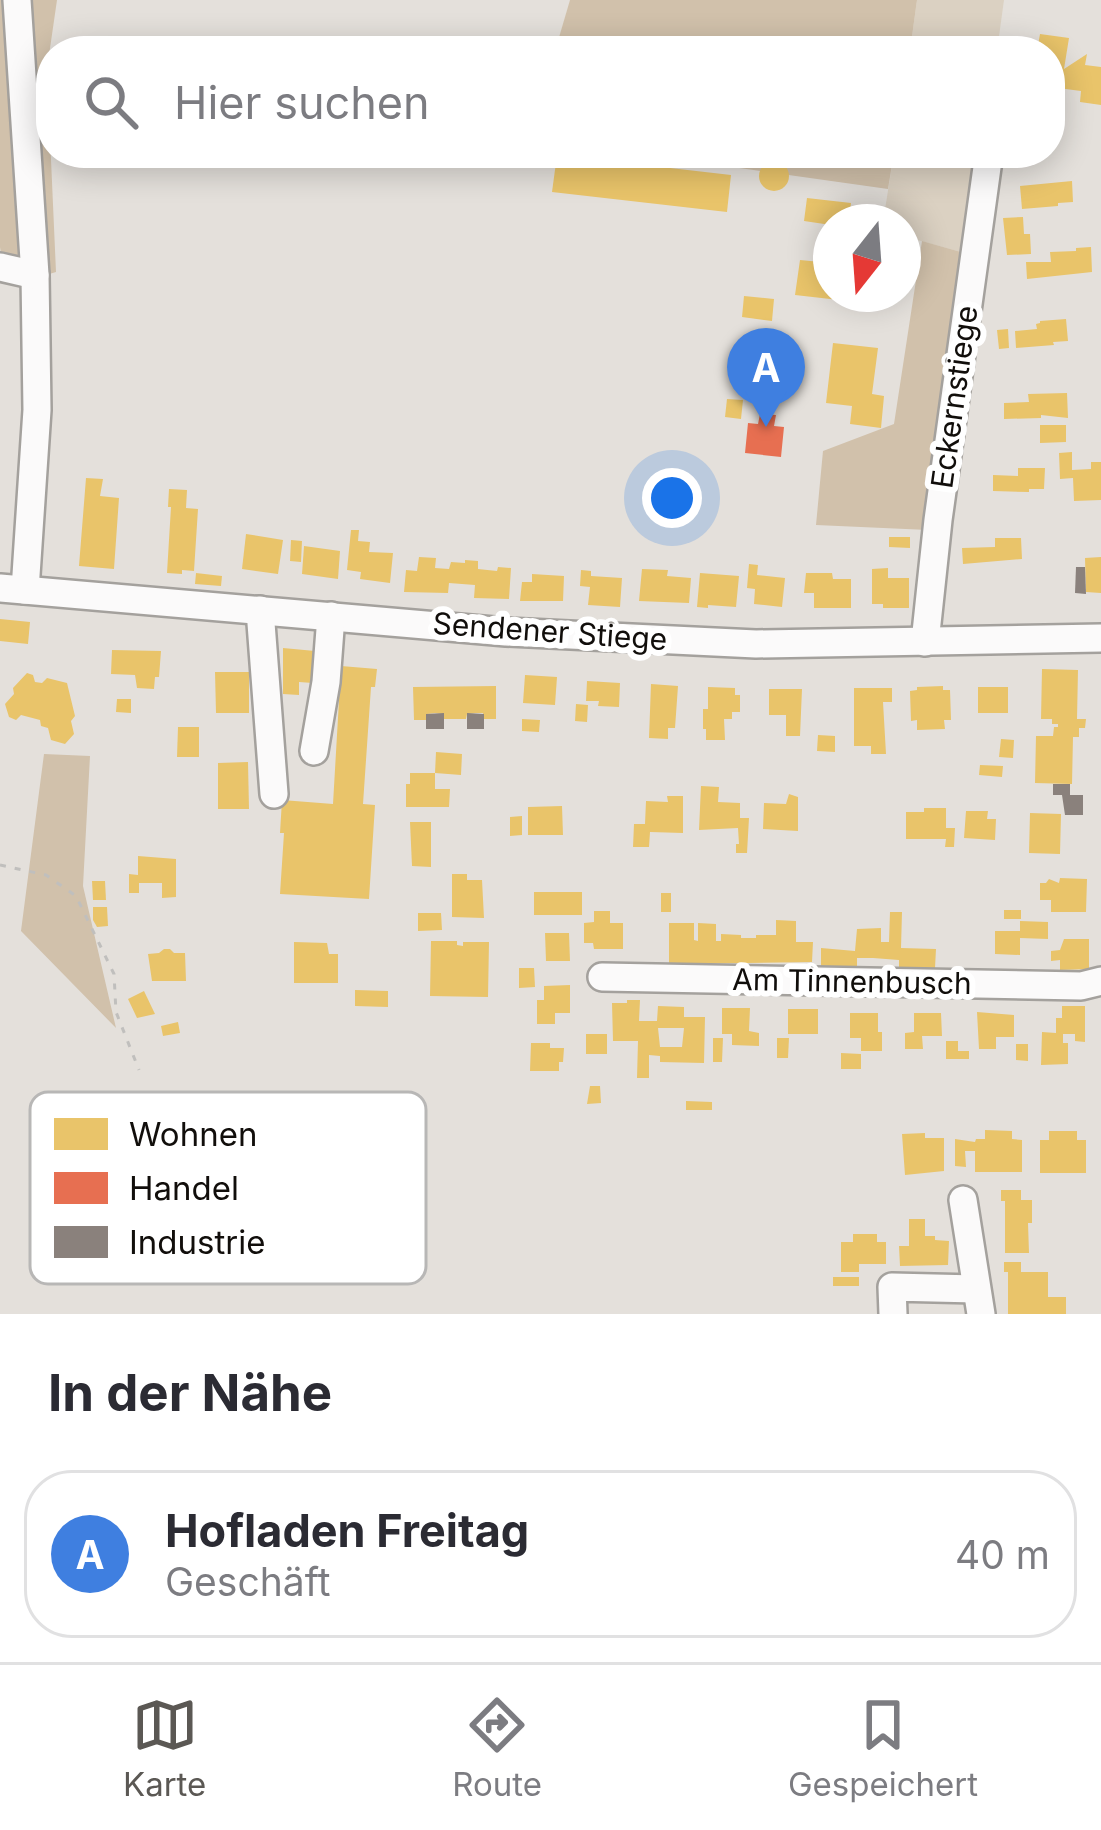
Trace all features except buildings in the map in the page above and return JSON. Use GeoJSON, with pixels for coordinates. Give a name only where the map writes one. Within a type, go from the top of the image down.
{"type":"FeatureCollection","features":[{"type":"Feature","properties":{"kind":"street"},"geometry":{"type":"LineString","coordinates":[[12,589],[38,410],[17,0]]}},
{"type":"Feature","properties":{"kind":"street","name":"Eckernstiege"},"geometry":{"type":"LineString","coordinates":[[925,642],[986,168]]}},
{"type":"Feature","properties":{"kind":"street"},"geometry":{"type":"LineString","coordinates":[[0,267],[34,275]]}},
{"type":"Feature","properties":{"kind":"street","name":"Sendener Stiege"},"geometry":{"type":"LineString","coordinates":[[12,589],[506,632],[756,644],[1101,638]]}},
{"type":"Feature","properties":{"kind":"street"},"geometry":{"type":"LineString","coordinates":[[260,610],[274,794]]}},
{"type":"Feature","properties":{"kind":"street"},"geometry":{"type":"LineString","coordinates":[[314,751],[331,616]]}},
{"type":"Feature","properties":{"kind":"street","name":"Am Tinnenbusch"},"geometry":{"type":"LineString","coordinates":[[602,977],[1081,986],[1101,981]]}},
{"type":"Feature","properties":{"kind":"street"},"geometry":{"type":"LineString","coordinates":[[892,1314],[892,1287],[979,1302],[963,1200]]}},
{"type":"Feature","properties":{"kind":"path"},"geometry":{"type":"LineString","coordinates":[[0,865],[46,874],[76,896],[114,974],[116,1012],[139,1070]]}},
{"type":"Feature","properties":{"kind":"shaded area"},"geometry":{"type":"Polygon","coordinates":[[[0,0],[5,0],[24,259],[1,254],[0,247],[0,0]]]}},
{"type":"Feature","properties":{"kind":"shaded area"},"geometry":{"type":"Polygon","coordinates":[[[30,0],[57,0],[52,36],[36,36],[36,103],[30,0]]]}},
{"type":"Feature","properties":{"kind":"shaded area"},"geometry":{"type":"Polygon","coordinates":[[[570,0],[917,0],[912,36],[559,36],[570,0]]]}},
{"type":"Feature","properties":{"kind":"shaded area"},"geometry":{"type":"Polygon","coordinates":[[[917,0],[1004,0],[999,36],[912,36],[917,0]]]}},
{"type":"Feature","properties":{"kind":"shaded area"},"geometry":{"type":"Polygon","coordinates":[[[40,168],[51,168],[56,272],[46,275],[40,168]]]}},
{"type":"Feature","properties":{"kind":"shaded area"},"geometry":{"type":"Polygon","coordinates":[[[740,168],[892,168],[888,189],[740,168]]]}},
{"type":"Feature","properties":{"kind":"shaded area"},"geometry":{"type":"Polygon","coordinates":[[[892,168],[980,168],[968,254],[921,241],[921,204],[886,204],[892,168]]]}},
{"type":"Feature","properties":{"kind":"shaded area"},"geometry":{"type":"Polygon","coordinates":[[[922,241],[968,254],[928,530],[816,525],[823,451],[894,424],[911,312],[921,312],[922,241]]]}},
{"type":"Feature","properties":{"kind":"shaded area"},"geometry":{"type":"Polygon","coordinates":[[[44,754],[90,756],[83,886],[116,1028],[21,931],[44,754]]]}},
{"type":"Feature","properties":{"kind":"place","name":"Hofladen Freitag"},"geometry":{"type":"Point","coordinates":[766,427]}}]}
